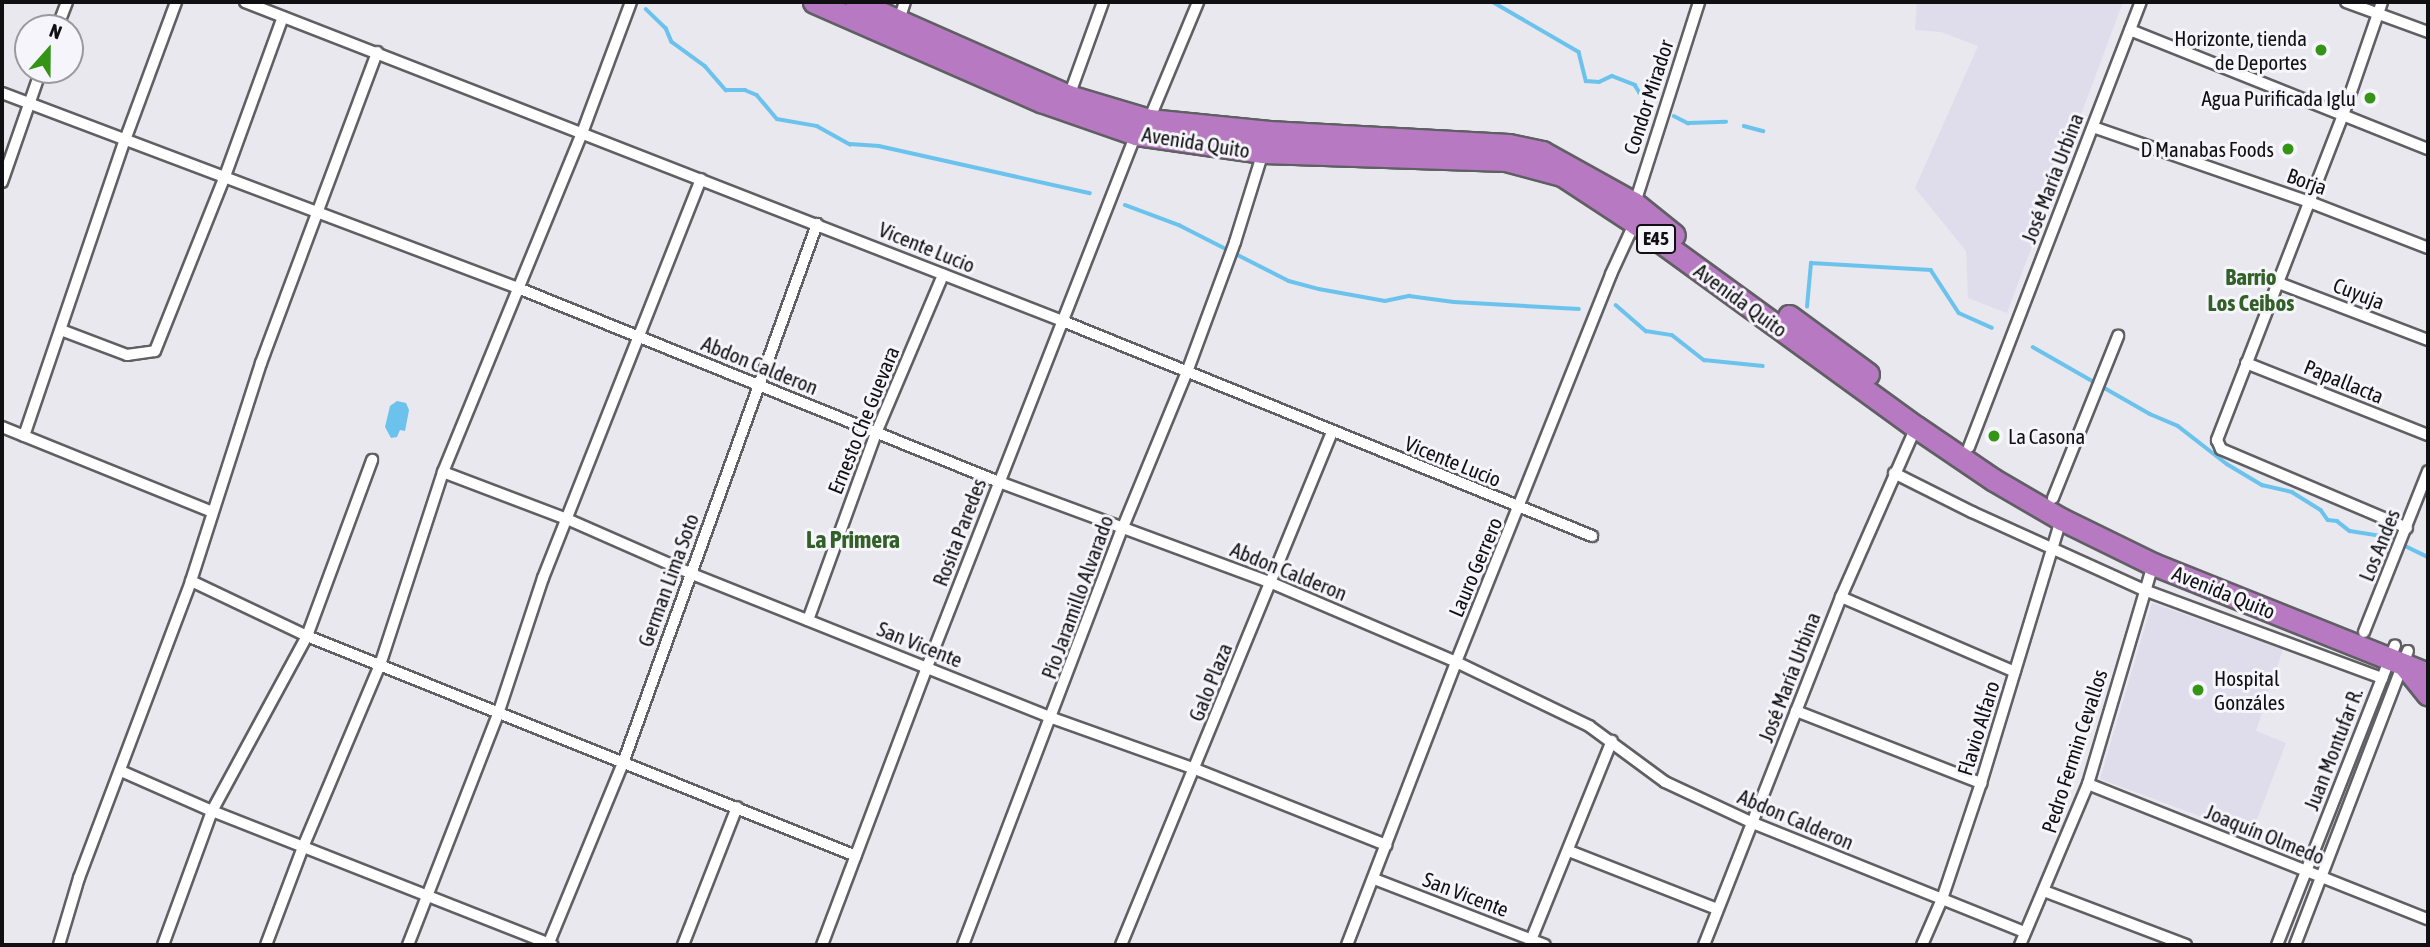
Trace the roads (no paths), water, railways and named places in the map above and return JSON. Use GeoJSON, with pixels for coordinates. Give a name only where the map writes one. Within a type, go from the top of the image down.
{"type":"FeatureCollection","features":[{"type":"Feature","properties":{"kind":"highway","name":"Avenida Quito"},"geometry":{"type":"LineString","coordinates":[[814,2],[1041,101],[1143,127],[1263,152],[1506,160],[1562,175],[1634,213],[1969,447],[2053,498],[2151,548],[2364,632],[2428,674]]}},
{"type":"Feature","properties":{"kind":"highway","name":"Avenida Quito"},"geometry":{"type":"LineString","coordinates":[[856,2],[902,11],[1069,96],[1143,127],[1510,145],[1542,152],[1566,163],[1916,427],[1994,480],[2062,519],[2153,564],[2399,654],[2428,659]]}},
{"type":"Feature","properties":{"kind":"highway"},"geometry":{"type":"LineString","coordinates":[[2399,654],[2428,695]]}},
{"type":"Feature","properties":{"kind":"street"},"geometry":{"type":"LineString","coordinates":[[24,436],[125,140],[176,2]]}},
{"type":"Feature","properties":{"kind":"street","name":"Vicente Lucio"},"geometry":{"type":"LineString","coordinates":[[245,2],[1065,322],[1592,536]]}},
{"type":"Feature","properties":{"kind":"street"},"geometry":{"type":"LineString","coordinates":[[266,945],[303,847],[380,665],[443,472],[582,133],[631,2]]}},
{"type":"Feature","properties":{"kind":"street"},"geometry":{"type":"LineString","coordinates":[[1069,96],[1103,2]]}},
{"type":"Feature","properties":{"kind":"street","name":"Rosita Paredes"},"geometry":{"type":"LineString","coordinates":[[822,945],[999,482],[1143,127],[1198,2]]}},
{"type":"Feature","properties":{"kind":"street","name":"Condor Mirador"},"geometry":{"type":"LineString","coordinates":[[1634,213],[1699,2]]}},
{"type":"Feature","properties":{"kind":"street","name":"José María Urbina"},"geometry":{"type":"LineString","coordinates":[[1969,447],[2141,2]]}},
{"type":"Feature","properties":{"kind":"street"},"geometry":{"type":"LineString","coordinates":[[2346,2],[2428,32]]}},
{"type":"Feature","properties":{"kind":"street"},"geometry":{"type":"LineString","coordinates":[[2382,2],[2343,115],[2307,201],[2217,444],[2221,449],[2406,530]]}},
{"type":"Feature","properties":{"kind":"street"},"geometry":{"type":"LineString","coordinates":[[61,330],[127,355],[155,351],[225,176],[283,17]]}},
{"type":"Feature","properties":{"kind":"street"},"geometry":{"type":"LineString","coordinates":[[2130,30],[2428,149]]}},
{"type":"Feature","properties":{"kind":"street"},"geometry":{"type":"LineString","coordinates":[[59,945],[79,877],[191,581],[261,363],[377,52]]}},
{"type":"Feature","properties":{"kind":"street"},"geometry":{"type":"LineString","coordinates":[[2,181],[36,84]]}},
{"type":"Feature","properties":{"kind":"street","name":"Abdon Calderon"},"geometry":{"type":"LineString","coordinates":[[2,93],[517,288],[999,482],[1272,583],[1456,662],[1589,726],[1665,782],[1753,823],[2024,932]]}},
{"type":"Feature","properties":{"kind":"street","name":"Borja"},"geometry":{"type":"LineString","coordinates":[[2093,127],[2307,201],[2428,248]]}},
{"type":"Feature","properties":{"kind":"street","name":"Pío Jaramillo Alvarado"},"geometry":{"type":"LineString","coordinates":[[963,945],[1123,527],[1186,372],[1235,242],[1263,152]]}},
{"type":"Feature","properties":{"kind":"street"},"geometry":{"type":"LineString","coordinates":[[408,945],[498,714],[528,620],[701,179]]}},
{"type":"Feature","properties":{"kind":"street","name":"Lauro Gerrero"},"geometry":{"type":"LineString","coordinates":[[1347,945],[1634,213]]}},
{"type":"Feature","properties":{"kind":"street","name":"German Lima Soto"},"geometry":{"type":"LineString","coordinates":[[550,945],[623,763],[817,224]]}},
{"type":"Feature","properties":{"kind":"street","name":"Ernesto Che Guevara"},"geometry":{"type":"LineString","coordinates":[[808,620],[876,433],[943,275]]}},
{"type":"Feature","properties":{"kind":"street","name":"Cuyuja"},"geometry":{"type":"LineString","coordinates":[[2276,282],[2428,340]]}},
{"type":"Feature","properties":{"kind":"street"},"geometry":{"type":"LineString","coordinates":[[2053,498],[2118,336]]}},
{"type":"Feature","properties":{"kind":"street","name":"Papallacta"},"geometry":{"type":"LineString","coordinates":[[2246,363],[2428,435]]}},
{"type":"Feature","properties":{"kind":"street"},"geometry":{"type":"LineString","coordinates":[[2,427],[212,512]]}},
{"type":"Feature","properties":{"kind":"street","name":"José María Urbina"},"geometry":{"type":"LineString","coordinates":[[1704,945],[1841,597],[1916,427]]}},
{"type":"Feature","properties":{"kind":"street","name":"Galo Plaza"},"geometry":{"type":"LineString","coordinates":[[1121,945],[1332,432]]}},
{"type":"Feature","properties":{"kind":"street"},"geometry":{"type":"LineString","coordinates":[[163,945],[212,811],[307,636],[372,460]]}},
{"type":"Feature","properties":{"kind":"street","name":"Los Andes"},"geometry":{"type":"LineString","coordinates":[[2364,632],[2428,471]]}},
{"type":"Feature","properties":{"kind":"street","name":"San Vicente"},"geometry":{"type":"LineString","coordinates":[[443,472],[567,519],[692,574],[1052,718],[1195,769],[1386,845]]}},
{"type":"Feature","properties":{"kind":"street"},"geometry":{"type":"LineString","coordinates":[[1894,473],[2052,550],[2144,590],[2382,678]]}},
{"type":"Feature","properties":{"kind":"street","name":"Flavio Alfaro"},"geometry":{"type":"LineString","coordinates":[[1922,945],[1942,899],[1981,783],[2062,519]]}},
{"type":"Feature","properties":{"kind":"street","name":"Pedro Fermin Cevallos"},"geometry":{"type":"LineString","coordinates":[[2020,945],[2088,784],[2153,564]]}},
{"type":"Feature","properties":{"kind":"street"},"geometry":{"type":"LineString","coordinates":[[191,581],[307,636],[856,856]]}},
{"type":"Feature","properties":{"kind":"street"},"geometry":{"type":"LineString","coordinates":[[1841,597],[2015,672]]}},
{"type":"Feature","properties":{"kind":"street","name":"Juan Montufar R."},"geometry":{"type":"LineString","coordinates":[[2277,945],[2382,678],[2399,654]]}},
{"type":"Feature","properties":{"kind":"street","name":"Juan Montufar R."},"geometry":{"type":"LineString","coordinates":[[2295,945],[2399,654]]}},
{"type":"Feature","properties":{"kind":"street"},"geometry":{"type":"LineString","coordinates":[[1796,710],[1981,783]]}},
{"type":"Feature","properties":{"kind":"street"},"geometry":{"type":"LineString","coordinates":[[1531,940],[1612,741]]}},
{"type":"Feature","properties":{"kind":"street"},"geometry":{"type":"LineString","coordinates":[[121,771],[212,811],[429,894],[550,945]]}},
{"type":"Feature","properties":{"kind":"street","name":"Joaquín Olmedo"},"geometry":{"type":"LineString","coordinates":[[2088,784],[2428,919]]}},
{"type":"Feature","properties":{"kind":"street"},"geometry":{"type":"LineString","coordinates":[[682,945],[737,807]]}},
{"type":"Feature","properties":{"kind":"street"},"geometry":{"type":"LineString","coordinates":[[1569,851],[1717,909]]}},
{"type":"Feature","properties":{"kind":"street","name":"San Vicente"},"geometry":{"type":"LineString","coordinates":[[1374,879],[1545,945]]}},
{"type":"Feature","properties":{"kind":"street"},"geometry":{"type":"LineString","coordinates":[[2044,891],[2186,945]]}},
{"type":"Feature","properties":{"kind":"water"},"geometry":{"type":"Polygon","coordinates":[[[397,401],[406,403],[409,410],[405,431],[400,430],[397,437],[391,438],[385,427],[390,406],[397,401]]]}},
{"type":"Feature","properties":{"kind":"waterway"},"geometry":{"type":"LineString","coordinates":[[1493,2],[1579,52],[1586,81],[1599,82],[1612,76],[1635,85],[1640,93],[1651,98]]}},
{"type":"Feature","properties":{"kind":"waterway"},"geometry":{"type":"LineString","coordinates":[[646,9],[666,28],[672,42],[705,66],[726,90],[745,90],[757,95],[777,119],[817,126],[850,144],[879,146],[1090,193]]}},
{"type":"Feature","properties":{"kind":"waterway"},"geometry":{"type":"LineString","coordinates":[[1674,116],[1688,123],[1726,122]]}},
{"type":"Feature","properties":{"kind":"waterway"},"geometry":{"type":"LineString","coordinates":[[1744,126],[1763,131]]}},
{"type":"Feature","properties":{"kind":"waterway"},"geometry":{"type":"LineString","coordinates":[[1125,205],[1179,225],[1289,281],[1319,289],[1385,301],[1409,296],[1454,302],[1579,309]]}},
{"type":"Feature","properties":{"kind":"waterway"},"geometry":{"type":"LineString","coordinates":[[1807,307],[1811,263],[1931,270],[1959,313],[1992,328]]}},
{"type":"Feature","properties":{"kind":"waterway"},"geometry":{"type":"LineString","coordinates":[[1616,305],[1646,331],[1672,335],[1704,360],[1763,366]]}},
{"type":"Feature","properties":{"kind":"waterway"},"geometry":{"type":"LineString","coordinates":[[2033,347],[2150,414],[2178,426],[2227,464],[2262,485],[2292,492],[2321,510],[2328,520],[2337,521],[2350,531],[2387,537],[2428,557]]}},
{"type":"Feature","properties":{"kind":"place","name":"Horizonte, tienda de Deportes"},"geometry":{"type":"Point","coordinates":[2321,50]}},
{"type":"Feature","properties":{"kind":"place","name":"Agua Purificada Iglu"},"geometry":{"type":"Point","coordinates":[2370,98]}},
{"type":"Feature","properties":{"kind":"place","name":"D Manabas Foods"},"geometry":{"type":"Point","coordinates":[2288,149]}},
{"type":"Feature","properties":{"kind":"place","name":"La Casona"},"geometry":{"type":"Point","coordinates":[1994,436]}},
{"type":"Feature","properties":{"kind":"place","name":"Hospital Gonzáles"},"geometry":{"type":"Point","coordinates":[2198,690]}},
{"type":"Feature","properties":{"kind":"district","name":"Barrio Los Ceibos"},"geometry":{"type":"Point","coordinates":[2251,290]}},
{"type":"Feature","properties":{"kind":"district","name":"La Primera"},"geometry":{"type":"Point","coordinates":[853,540]}}]}
